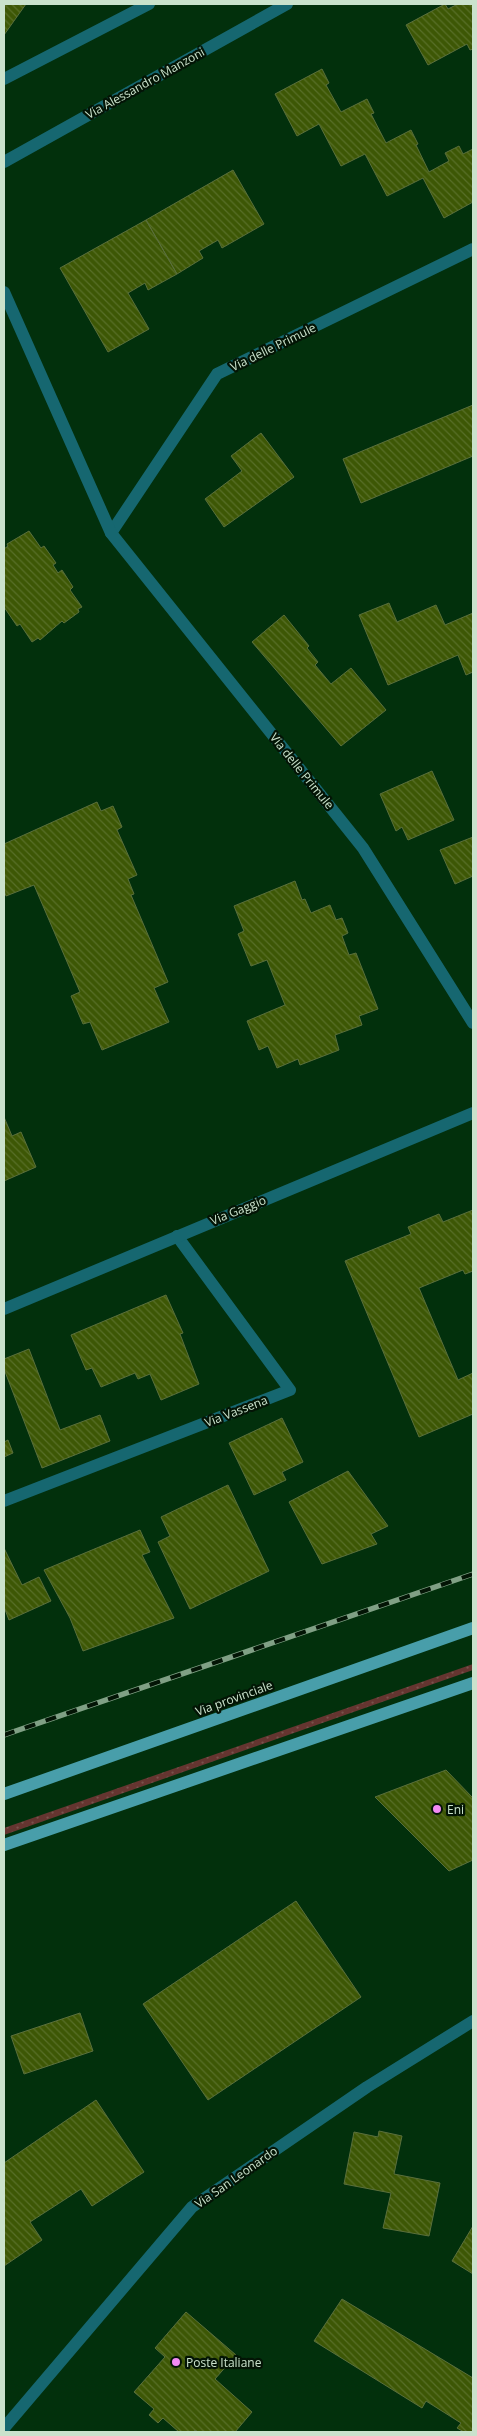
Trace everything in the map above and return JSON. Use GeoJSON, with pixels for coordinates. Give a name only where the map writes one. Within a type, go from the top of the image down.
{"type":"FeatureCollection","features":[{"type":"Feature","properties":{"kind":"main road","name":"Via provinciale"},"geometry":{"type":"LineString","coordinates":[[4,1794],[473,1628]]}},
{"type":"Feature","properties":{"kind":"main road"},"geometry":{"type":"LineString","coordinates":[[4,1845],[473,1683]]}},
{"type":"Feature","properties":{"kind":"street"},"geometry":{"type":"LineString","coordinates":[[4,79],[149,4]]}},
{"type":"Feature","properties":{"kind":"street","name":"Via Alessandro Manzoni"},"geometry":{"type":"LineString","coordinates":[[4,162],[286,4]]}},
{"type":"Feature","properties":{"kind":"street","name":"Via delle Primule"},"geometry":{"type":"LineString","coordinates":[[111,533],[217,374],[473,249]]}},
{"type":"Feature","properties":{"kind":"street","name":"Via delle Primule"},"geometry":{"type":"LineString","coordinates":[[4,292],[111,533],[363,848],[473,1023]]}},
{"type":"Feature","properties":{"kind":"street","name":"Via Gaggio"},"geometry":{"type":"LineString","coordinates":[[4,1309],[473,1113]]}},
{"type":"Feature","properties":{"kind":"street","name":"Via Vassena"},"geometry":{"type":"LineString","coordinates":[[4,1501],[290,1390],[177,1236]]}},
{"type":"Feature","properties":{"kind":"street","name":"Via San Leonardo"},"geometry":{"type":"LineString","coordinates":[[4,2428],[192,2207],[367,2087],[473,2021]]}},
{"type":"Feature","properties":{"kind":"shaded area"},"geometry":{"type":"Polygon","coordinates":[[[473,1664],[473,1670],[4,1835],[4,1828],[473,1664]]]}},
{"type":"Feature","properties":{"kind":"building"},"geometry":{"type":"Polygon","coordinates":[[[4,4],[26,4],[4,35],[4,4]]]}},
{"type":"Feature","properties":{"kind":"building"},"geometry":{"type":"Polygon","coordinates":[[[445,4],[448,9],[458,4],[473,4],[473,49],[470,50],[467,44],[428,65],[406,25],[445,4]]]}},
{"type":"Feature","properties":{"kind":"building"},"geometry":{"type":"Polygon","coordinates":[[[322,69],[329,83],[326,85],[341,112],[367,99],[374,113],[371,114],[386,143],[411,130],[429,172],[449,161],[445,153],[459,146],[463,154],[473,149],[473,202],[444,218],[423,178],[387,196],[365,154],[341,166],[319,124],[297,136],[275,94],[322,69]]]}},
{"type":"Feature","properties":{"kind":"building"},"geometry":{"type":"Polygon","coordinates":[[[233,170],[264,224],[222,248],[218,240],[199,251],[203,258],[177,274],[146,220],[233,170]]]}},
{"type":"Feature","properties":{"kind":"building"},"geometry":{"type":"Polygon","coordinates":[[[146,220],[177,274],[148,290],[145,283],[128,293],[149,329],[108,352],[60,268],[146,220]]]}},
{"type":"Feature","properties":{"kind":"building"},"geometry":{"type":"Polygon","coordinates":[[[473,405],[473,456],[361,503],[343,459],[473,405]]]}},
{"type":"Feature","properties":{"kind":"building"},"geometry":{"type":"Polygon","coordinates":[[[261,433],[294,477],[224,527],[205,499],[242,471],[231,456],[261,433]]]}},
{"type":"Feature","properties":{"kind":"building"},"geometry":{"type":"Polygon","coordinates":[[[29,531],[41,548],[44,546],[56,563],[53,565],[58,573],[62,570],[73,587],[70,590],[82,607],[78,609],[79,612],[64,623],[62,621],[40,640],[38,638],[32,642],[20,624],[17,626],[4,607],[4,549],[8,546],[7,544],[29,531]]]}},
{"type":"Feature","properties":{"kind":"building"},"geometry":{"type":"Polygon","coordinates":[[[389,603],[397,622],[436,605],[445,625],[473,613],[473,672],[466,675],[458,655],[388,685],[359,615],[389,603]]]}},
{"type":"Feature","properties":{"kind":"building"},"geometry":{"type":"Polygon","coordinates":[[[284,615],[309,646],[307,648],[318,662],[315,665],[331,684],[351,668],[386,710],[341,746],[252,642],[284,615]]]}},
{"type":"Feature","properties":{"kind":"building"},"geometry":{"type":"Polygon","coordinates":[[[432,771],[454,820],[408,840],[402,827],[396,831],[380,794],[432,771]]]}},
{"type":"Feature","properties":{"kind":"building"},"geometry":{"type":"Polygon","coordinates":[[[97,802],[101,811],[113,806],[122,827],[117,830],[137,875],[128,879],[134,894],[131,895],[168,982],[154,988],[169,1022],[102,1050],[90,1022],[83,1024],[71,996],[80,992],[34,885],[6,896],[4,890],[4,844],[97,802]]]}},
{"type":"Feature","properties":{"kind":"building"},"geometry":{"type":"Polygon","coordinates":[[[473,837],[473,876],[455,884],[440,850],[473,837]]]}},
{"type":"Feature","properties":{"kind":"building"},"geometry":{"type":"Polygon","coordinates":[[[295,881],[302,900],[305,899],[311,913],[330,905],[336,920],[342,918],[348,933],[342,936],[349,955],[356,953],[378,1009],[359,1016],[362,1025],[335,1035],[339,1050],[300,1065],[298,1059],[277,1068],[268,1046],[259,1050],[247,1021],[285,1005],[267,960],[251,966],[238,934],[244,931],[234,906],[295,881]]]}},
{"type":"Feature","properties":{"kind":"building"},"geometry":{"type":"Polygon","coordinates":[[[4,1117],[12,1136],[21,1132],[36,1167],[4,1181],[4,1117]]]}},
{"type":"Feature","properties":{"kind":"building"},"geometry":{"type":"Polygon","coordinates":[[[473,1210],[473,1271],[465,1274],[463,1270],[419,1288],[458,1380],[473,1373],[473,1414],[419,1437],[345,1261],[411,1234],[408,1227],[439,1214],[443,1222],[473,1210]]]}},
{"type":"Feature","properties":{"kind":"building"},"geometry":{"type":"Polygon","coordinates":[[[166,1295],[183,1333],[180,1334],[199,1384],[161,1400],[150,1374],[138,1379],[135,1373],[101,1387],[92,1368],[86,1370],[71,1335],[166,1295]]]}},
{"type":"Feature","properties":{"kind":"building"},"geometry":{"type":"Polygon","coordinates":[[[29,1349],[60,1430],[100,1415],[110,1441],[42,1468],[4,1369],[4,1359],[29,1349]]]}},
{"type":"Feature","properties":{"kind":"building"},"geometry":{"type":"Polygon","coordinates":[[[282,1418],[303,1462],[282,1472],[286,1480],[254,1495],[229,1443],[282,1418]]]}},
{"type":"Feature","properties":{"kind":"building"},"geometry":{"type":"Polygon","coordinates":[[[8,1440],[13,1453],[4,1457],[4,1442],[8,1440]]]}},
{"type":"Feature","properties":{"kind":"building"},"geometry":{"type":"Polygon","coordinates":[[[348,1471],[388,1526],[371,1534],[377,1544],[322,1564],[289,1502],[348,1471]]]}},
{"type":"Feature","properties":{"kind":"building"},"geometry":{"type":"Polygon","coordinates":[[[228,1485],[269,1571],[190,1609],[158,1542],[170,1536],[161,1517],[228,1485]]]}},
{"type":"Feature","properties":{"kind":"building"},"geometry":{"type":"Polygon","coordinates":[[[140,1530],[150,1552],[142,1555],[174,1618],[83,1651],[70,1618],[44,1570],[140,1530]]]}},
{"type":"Feature","properties":{"kind":"building"},"geometry":{"type":"Polygon","coordinates":[[[4,1548],[22,1585],[39,1577],[51,1601],[9,1620],[4,1607],[4,1548]]]}},
{"type":"Feature","properties":{"kind":"building"},"geometry":{"type":"Polygon","coordinates":[[[446,1770],[473,1798],[473,1860],[449,1871],[375,1797],[446,1770]]]}},
{"type":"Feature","properties":{"kind":"building"},"geometry":{"type":"Polygon","coordinates":[[[296,1901],[361,1997],[208,2100],[143,2004],[296,1901]]]}},
{"type":"Feature","properties":{"kind":"building"},"geometry":{"type":"Polygon","coordinates":[[[80,2013],[93,2051],[24,2074],[11,2036],[80,2013]]]}},
{"type":"Feature","properties":{"kind":"building"},"geometry":{"type":"Polygon","coordinates":[[[96,2100],[144,2172],[92,2206],[81,2189],[30,2222],[42,2240],[4,2266],[4,2163],[96,2100]]]}},
{"type":"Feature","properties":{"kind":"building"},"geometry":{"type":"Polygon","coordinates":[[[379,2131],[402,2136],[394,2174],[440,2183],[429,2236],[383,2228],[391,2193],[344,2184],[354,2132],[378,2137],[379,2131]]]}},
{"type":"Feature","properties":{"kind":"building"},"geometry":{"type":"Polygon","coordinates":[[[473,2226],[473,2274],[452,2261],[473,2226]]]}},
{"type":"Feature","properties":{"kind":"building"},"geometry":{"type":"Polygon","coordinates":[[[342,2299],[473,2378],[473,2432],[464,2432],[457,2428],[461,2423],[426,2401],[422,2408],[314,2341],[342,2299]]]}},
{"type":"Feature","properties":{"kind":"building"},"geometry":{"type":"Polygon","coordinates":[[[186,2312],[236,2355],[215,2379],[252,2412],[235,2432],[198,2432],[195,2430],[194,2432],[179,2432],[163,2418],[158,2423],[149,2415],[154,2409],[134,2392],[165,2357],[155,2348],[186,2312]]]}},
{"type":"Feature","properties":{"kind":"railway"},"geometry":{"type":"LineString","coordinates":[[4,1735],[473,1574]]}},
{"type":"Feature","properties":{"kind":"place","name":"Eni"},"geometry":{"type":"Point","coordinates":[437,1809]}},
{"type":"Feature","properties":{"kind":"place","name":"Poste Italiane"},"geometry":{"type":"Point","coordinates":[176,2362]}}]}
